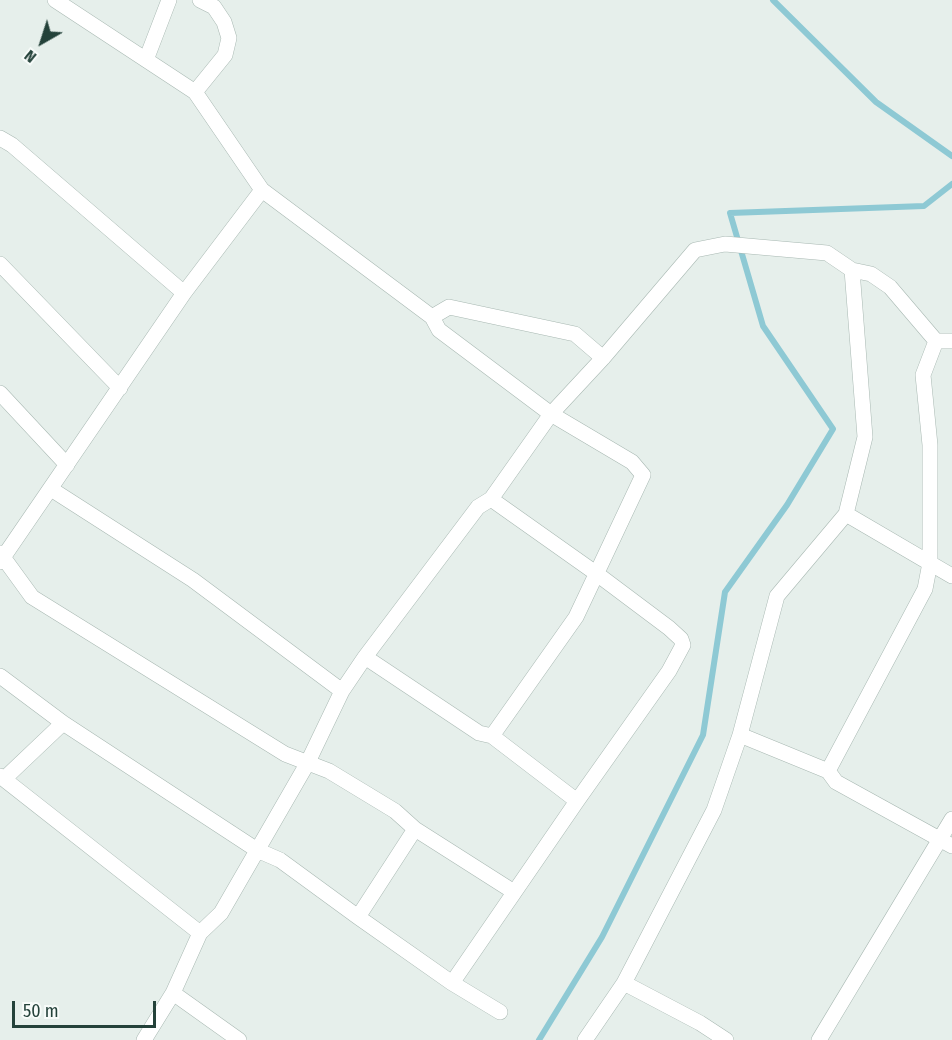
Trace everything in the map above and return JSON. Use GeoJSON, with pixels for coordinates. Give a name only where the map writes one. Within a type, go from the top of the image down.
{"type":"FeatureCollection","features":[{"type":"Feature","properties":{"kind":"street"},"geometry":{"type":"LineString","coordinates":[[55,0],[195,92],[262,190],[432,317],[440,330],[551,414],[632,462],[643,475],[576,617],[492,736]]}},
{"type":"Feature","properties":{"kind":"street"},"geometry":{"type":"LineString","coordinates":[[146,60],[169,0]]}},
{"type":"Feature","properties":{"kind":"street"},"geometry":{"type":"LineString","coordinates":[[195,92],[225,55],[229,38],[224,22],[214,7],[200,0]]}},
{"type":"Feature","properties":{"kind":"street"},"geometry":{"type":"LineString","coordinates":[[0,138],[12,145],[184,293]]}},
{"type":"Feature","properties":{"kind":"street"},"geometry":{"type":"LineString","coordinates":[[262,190],[184,293],[51,489],[1,558],[32,597],[285,754],[339,776],[395,811],[415,829],[514,892]]}},
{"type":"Feature","properties":{"kind":"street"},"geometry":{"type":"LineString","coordinates":[[144,1040],[173,993],[200,933],[221,913],[307,764],[342,691],[365,657],[478,507],[491,499],[551,414],[603,358],[695,250],[725,244],[827,253],[852,270],[871,274],[890,287],[936,341],[952,341]]}},
{"type":"Feature","properties":{"kind":"street"},"geometry":{"type":"LineString","coordinates":[[0,264],[120,388]]}},
{"type":"Feature","properties":{"kind":"street"},"geometry":{"type":"LineString","coordinates":[[585,1040],[624,983],[714,810],[740,735],[777,596],[846,514],[865,437],[852,270]]}},
{"type":"Feature","properties":{"kind":"street"},"geometry":{"type":"LineString","coordinates":[[432,317],[449,307],[575,334],[603,358]]}},
{"type":"Feature","properties":{"kind":"street"},"geometry":{"type":"LineString","coordinates":[[828,771],[925,590],[930,563],[930,445],[924,375],[936,341]]}},
{"type":"Feature","properties":{"kind":"street"},"geometry":{"type":"LineString","coordinates":[[0,393],[67,465]]}},
{"type":"Feature","properties":{"kind":"street"},"geometry":{"type":"LineString","coordinates":[[51,489],[193,580],[342,691]]}},
{"type":"Feature","properties":{"kind":"street"},"geometry":{"type":"LineString","coordinates":[[452,983],[669,670],[683,645],[681,639],[669,628],[491,499]]}},
{"type":"Feature","properties":{"kind":"street"},"geometry":{"type":"LineString","coordinates":[[846,514],[952,576]]}},
{"type":"Feature","properties":{"kind":"street"},"geometry":{"type":"LineString","coordinates":[[365,657],[480,733],[492,736],[577,801]]}},
{"type":"Feature","properties":{"kind":"street"},"geometry":{"type":"LineString","coordinates":[[0,676],[63,723],[257,850],[280,860],[452,983],[500,1012]]}},
{"type":"Feature","properties":{"kind":"street"},"geometry":{"type":"LineString","coordinates":[[63,723],[2,778],[200,933]]}},
{"type":"Feature","properties":{"kind":"street"},"geometry":{"type":"LineString","coordinates":[[740,735],[828,771],[836,782],[946,843]]}},
{"type":"Feature","properties":{"kind":"street"},"geometry":{"type":"LineString","coordinates":[[819,1040],[946,843],[952,819]]}},
{"type":"Feature","properties":{"kind":"street"},"geometry":{"type":"LineString","coordinates":[[358,917],[415,829]]}},
{"type":"Feature","properties":{"kind":"street"},"geometry":{"type":"LineString","coordinates":[[624,983],[700,1023],[726,1040]]}},
{"type":"Feature","properties":{"kind":"street"},"geometry":{"type":"LineString","coordinates":[[173,993],[239,1040]]}},
{"type":"Feature","properties":{"kind":"waterway"},"geometry":{"type":"LineString","coordinates":[[773,0],[876,102],[952,156]]}},
{"type":"Feature","properties":{"kind":"waterway"},"geometry":{"type":"LineString","coordinates":[[539,1040],[602,937],[703,735],[725,592],[787,505],[833,429],[763,326],[730,213],[924,206],[952,184]]}}]}
